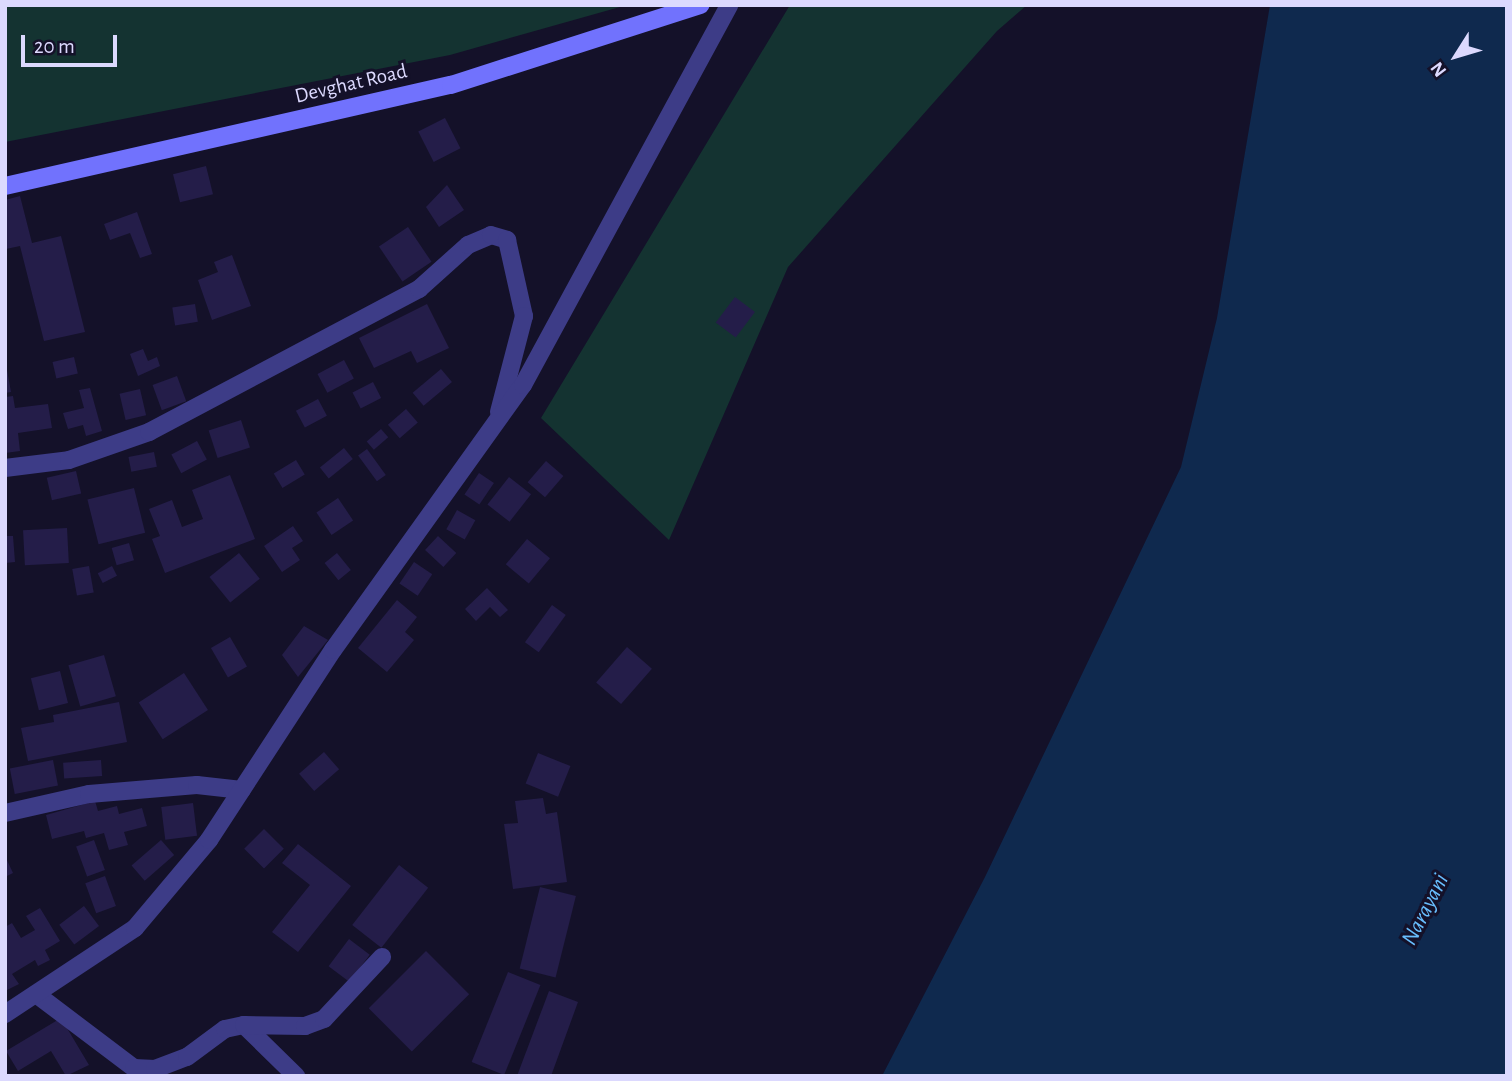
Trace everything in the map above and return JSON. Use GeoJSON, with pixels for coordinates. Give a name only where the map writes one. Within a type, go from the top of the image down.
{"type":"FeatureCollection","features":[{"type":"Feature","properties":{"kind":"street","name":"Devghat Road"},"geometry":{"type":"LineString","coordinates":[[5,186],[451,85],[700,5]]}},
{"type":"Feature","properties":{"kind":"street"},"geometry":{"type":"LineString","coordinates":[[5,1014],[135,928],[209,840],[332,650],[523,385],[729,5]]}},
{"type":"Feature","properties":{"kind":"street"},"geometry":{"type":"LineString","coordinates":[[5,468],[69,460],[149,432],[419,289],[468,246],[491,235],[507,240],[524,316],[496,423]]}},
{"type":"Feature","properties":{"kind":"street"},"geometry":{"type":"LineString","coordinates":[[5,813],[89,794],[197,785],[242,789]]}},
{"type":"Feature","properties":{"kind":"street"},"geometry":{"type":"LineString","coordinates":[[36,994],[134,1068],[155,1069],[187,1057],[225,1029],[244,1025],[305,1026],[324,1019],[382,957]]}},
{"type":"Feature","properties":{"kind":"street"},"geometry":{"type":"LineString","coordinates":[[244,1025],[296,1076]]}},
{"type":"Feature","properties":{"kind":"green space"},"geometry":{"type":"Polygon","coordinates":[[[5,5],[627,5],[450,55],[5,142],[5,5]]]}},
{"type":"Feature","properties":{"kind":"green space"},"geometry":{"type":"Polygon","coordinates":[[[790,5],[1027,5],[997,31],[788,267],[669,540],[541,418],[790,5]]]}},
{"type":"Feature","properties":{"kind":"water","name":"Narayani"},"geometry":{"type":"Polygon","coordinates":[[[1270,5],[1507,5],[1507,1076],[882,1076],[985,877],[1181,467],[1217,318],[1270,5]]]}},
{"type":"Feature","properties":{"kind":"building"},"geometry":{"type":"Polygon","coordinates":[[[445,118],[460,148],[434,162],[418,132],[445,118]]]}},
{"type":"Feature","properties":{"kind":"building"},"geometry":{"type":"Polygon","coordinates":[[[206,166],[213,194],[180,202],[173,174],[206,166]]]}},
{"type":"Feature","properties":{"kind":"building"},"geometry":{"type":"Polygon","coordinates":[[[447,185],[464,210],[439,227],[426,207],[447,185]]]}},
{"type":"Feature","properties":{"kind":"building"},"geometry":{"type":"Polygon","coordinates":[[[20,196],[32,243],[61,236],[85,332],[44,341],[20,246],[6,249],[5,245],[5,200],[20,196]]]}},
{"type":"Feature","properties":{"kind":"building"},"geometry":{"type":"Polygon","coordinates":[[[137,212],[152,254],[140,258],[130,233],[110,240],[104,224],[137,212]]]}},
{"type":"Feature","properties":{"kind":"building"},"geometry":{"type":"Polygon","coordinates":[[[408,227],[431,262],[402,281],[379,247],[408,227]]]}},
{"type":"Feature","properties":{"kind":"building"},"geometry":{"type":"Polygon","coordinates":[[[232,255],[251,306],[212,320],[198,280],[218,272],[214,262],[232,255]]]}},
{"type":"Feature","properties":{"kind":"building"},"geometry":{"type":"Polygon","coordinates":[[[735,297],[755,312],[736,338],[716,323],[735,297]]]}},
{"type":"Feature","properties":{"kind":"building"},"geometry":{"type":"Polygon","coordinates":[[[195,304],[198,322],[175,325],[172,308],[195,304]]]}},
{"type":"Feature","properties":{"kind":"building"},"geometry":{"type":"Polygon","coordinates":[[[427,304],[449,348],[417,363],[411,351],[374,368],[359,338],[427,304]]]}},
{"type":"Feature","properties":{"kind":"building"},"geometry":{"type":"Polygon","coordinates":[[[143,349],[148,361],[157,357],[160,366],[138,376],[130,354],[143,349]]]}},
{"type":"Feature","properties":{"kind":"building"},"geometry":{"type":"Polygon","coordinates":[[[74,357],[78,374],[56,379],[53,362],[74,357]]]}},
{"type":"Feature","properties":{"kind":"building"},"geometry":{"type":"Polygon","coordinates":[[[5,359],[11,392],[5,393],[5,359]]]}},
{"type":"Feature","properties":{"kind":"building"},"geometry":{"type":"Polygon","coordinates":[[[344,360],[354,379],[327,393],[318,374],[344,360]]]}},
{"type":"Feature","properties":{"kind":"building"},"geometry":{"type":"Polygon","coordinates":[[[441,369],[452,382],[424,406],[413,393],[441,369]]]}},
{"type":"Feature","properties":{"kind":"building"},"geometry":{"type":"Polygon","coordinates":[[[177,376],[186,401],[162,410],[153,385],[177,376]]]}},
{"type":"Feature","properties":{"kind":"building"},"geometry":{"type":"Polygon","coordinates":[[[373,382],[381,398],[361,408],[353,392],[373,382]]]}},
{"type":"Feature","properties":{"kind":"building"},"geometry":{"type":"Polygon","coordinates":[[[90,388],[102,431],[86,436],[83,425],[68,429],[63,413],[84,408],[79,390],[90,388]]]}},
{"type":"Feature","properties":{"kind":"building"},"geometry":{"type":"Polygon","coordinates":[[[140,389],[146,415],[126,420],[120,394],[140,389]]]}},
{"type":"Feature","properties":{"kind":"building"},"geometry":{"type":"Polygon","coordinates":[[[13,396],[15,408],[48,404],[52,428],[18,433],[20,451],[5,453],[5,397],[13,396]]]}},
{"type":"Feature","properties":{"kind":"building"},"geometry":{"type":"Polygon","coordinates":[[[318,399],[327,416],[305,428],[296,411],[318,399]]]}},
{"type":"Feature","properties":{"kind":"building"},"geometry":{"type":"Polygon","coordinates":[[[406,409],[418,423],[400,438],[388,425],[406,409]]]}},
{"type":"Feature","properties":{"kind":"building"},"geometry":{"type":"Polygon","coordinates":[[[241,420],[250,448],[218,458],[209,431],[241,420]]]}},
{"type":"Feature","properties":{"kind":"building"},"geometry":{"type":"Polygon","coordinates":[[[381,429],[388,437],[374,450],[367,441],[381,429]]]}},
{"type":"Feature","properties":{"kind":"building"},"geometry":{"type":"Polygon","coordinates":[[[197,441],[207,460],[181,473],[171,455],[197,441]]]}},
{"type":"Feature","properties":{"kind":"building"},"geometry":{"type":"Polygon","coordinates":[[[344,448],[353,459],[329,478],[320,468],[344,448]]]}},
{"type":"Feature","properties":{"kind":"building"},"geometry":{"type":"Polygon","coordinates":[[[367,449],[386,475],[377,481],[358,455],[367,449]]]}},
{"type":"Feature","properties":{"kind":"building"},"geometry":{"type":"Polygon","coordinates":[[[154,452],[157,467],[131,472],[128,457],[154,452]]]}},
{"type":"Feature","properties":{"kind":"building"},"geometry":{"type":"Polygon","coordinates":[[[296,460],[305,475],[282,488],[274,473],[296,460]]]}},
{"type":"Feature","properties":{"kind":"building"},"geometry":{"type":"Polygon","coordinates":[[[546,461],[563,476],[545,497],[528,482],[546,461]]]}},
{"type":"Feature","properties":{"kind":"building"},"geometry":{"type":"Polygon","coordinates":[[[76,471],[81,493],[52,500],[47,478],[76,471]]]}},
{"type":"Feature","properties":{"kind":"building"},"geometry":{"type":"Polygon","coordinates":[[[479,473],[494,483],[479,505],[464,495],[479,473]]]}},
{"type":"Feature","properties":{"kind":"building"},"geometry":{"type":"Polygon","coordinates":[[[230,475],[255,539],[165,573],[152,539],[160,536],[149,509],[172,500],[182,527],[203,519],[192,490],[230,475]]]}},
{"type":"Feature","properties":{"kind":"building"},"geometry":{"type":"Polygon","coordinates":[[[509,477],[531,494],[510,522],[487,505],[509,477]]]}},
{"type":"Feature","properties":{"kind":"building"},"geometry":{"type":"Polygon","coordinates":[[[134,488],[145,533],[99,544],[87,500],[134,488]]]}},
{"type":"Feature","properties":{"kind":"building"},"geometry":{"type":"Polygon","coordinates":[[[338,498],[353,520],[332,535],[316,513],[338,498]]]}},
{"type":"Feature","properties":{"kind":"building"},"geometry":{"type":"Polygon","coordinates":[[[457,510],[475,520],[465,539],[446,529],[457,510]]]}},
{"type":"Feature","properties":{"kind":"building"},"geometry":{"type":"Polygon","coordinates":[[[293,526],[303,541],[292,548],[300,560],[282,572],[264,546],[293,526]]]}},
{"type":"Feature","properties":{"kind":"building"},"geometry":{"type":"Polygon","coordinates":[[[67,528],[69,563],[25,565],[23,530],[67,528]]]}},
{"type":"Feature","properties":{"kind":"building"},"geometry":{"type":"Polygon","coordinates":[[[5,536],[13,536],[15,562],[5,563],[5,536]]]}},
{"type":"Feature","properties":{"kind":"building"},"geometry":{"type":"Polygon","coordinates":[[[438,536],[456,553],[443,567],[425,550],[438,536]]]}},
{"type":"Feature","properties":{"kind":"building"},"geometry":{"type":"Polygon","coordinates":[[[527,539],[550,558],[529,584],[506,564],[527,539]]]}},
{"type":"Feature","properties":{"kind":"building"},"geometry":{"type":"Polygon","coordinates":[[[129,543],[134,560],[117,565],[112,548],[129,543]]]}},
{"type":"Feature","properties":{"kind":"building"},"geometry":{"type":"Polygon","coordinates":[[[239,553],[260,579],[230,603],[209,577],[239,553]]]}},
{"type":"Feature","properties":{"kind":"building"},"geometry":{"type":"Polygon","coordinates":[[[337,553],[351,570],[338,580],[325,563],[337,553]]]}},
{"type":"Feature","properties":{"kind":"building"},"geometry":{"type":"Polygon","coordinates":[[[414,562],[432,574],[418,596],[399,584],[414,562]]]}},
{"type":"Feature","properties":{"kind":"building"},"geometry":{"type":"Polygon","coordinates":[[[89,566],[94,593],[77,596],[72,569],[89,566]]]}},
{"type":"Feature","properties":{"kind":"building"},"geometry":{"type":"Polygon","coordinates":[[[112,566],[117,576],[103,583],[98,573],[112,566]]]}},
{"type":"Feature","properties":{"kind":"building"},"geometry":{"type":"Polygon","coordinates":[[[487,588],[508,610],[500,617],[490,607],[476,621],[465,609],[487,588]]]}},
{"type":"Feature","properties":{"kind":"building"},"geometry":{"type":"Polygon","coordinates":[[[397,600],[417,617],[405,632],[414,640],[387,672],[358,648],[397,600]]]}},
{"type":"Feature","properties":{"kind":"building"},"geometry":{"type":"Polygon","coordinates":[[[552,605],[566,615],[539,652],[525,642],[552,605]]]}},
{"type":"Feature","properties":{"kind":"building"},"geometry":{"type":"Polygon","coordinates":[[[304,626],[328,640],[298,677],[282,655],[304,626]]]}},
{"type":"Feature","properties":{"kind":"building"},"geometry":{"type":"Polygon","coordinates":[[[230,637],[247,666],[228,677],[211,648],[230,637]]]}},
{"type":"Feature","properties":{"kind":"building"},"geometry":{"type":"Polygon","coordinates":[[[627,647],[652,669],[621,704],[596,682],[627,647]]]}},
{"type":"Feature","properties":{"kind":"building"},"geometry":{"type":"Polygon","coordinates":[[[104,655],[116,696],[80,707],[68,665],[104,655]]]}},
{"type":"Feature","properties":{"kind":"building"},"geometry":{"type":"Polygon","coordinates":[[[60,671],[68,703],[39,710],[31,678],[60,671]]]}},
{"type":"Feature","properties":{"kind":"building"},"geometry":{"type":"Polygon","coordinates":[[[184,673],[208,710],[163,739],[139,702],[184,673]]]}},
{"type":"Feature","properties":{"kind":"building"},"geometry":{"type":"Polygon","coordinates":[[[119,702],[127,742],[28,761],[21,728],[54,722],[53,715],[119,702]]]}},
{"type":"Feature","properties":{"kind":"building"},"geometry":{"type":"Polygon","coordinates":[[[324,752],[339,769],[314,791],[299,774],[324,752]]]}},
{"type":"Feature","properties":{"kind":"building"},"geometry":{"type":"Polygon","coordinates":[[[538,753],[570,766],[558,797],[526,784],[538,753]]]}},
{"type":"Feature","properties":{"kind":"building"},"geometry":{"type":"Polygon","coordinates":[[[53,760],[58,786],[15,794],[10,768],[53,760]]]}},
{"type":"Feature","properties":{"kind":"building"},"geometry":{"type":"Polygon","coordinates":[[[101,760],[102,776],[64,779],[63,763],[101,760]]]}},
{"type":"Feature","properties":{"kind":"building"},"geometry":{"type":"Polygon","coordinates":[[[543,798],[546,814],[557,812],[567,882],[513,889],[504,824],[518,823],[515,801],[543,798]]]}},
{"type":"Feature","properties":{"kind":"building"},"geometry":{"type":"Polygon","coordinates":[[[95,801],[98,811],[117,806],[119,814],[142,808],[147,826],[124,832],[128,845],[109,850],[104,833],[86,838],[84,831],[52,839],[46,815],[95,801]]]}},
{"type":"Feature","properties":{"kind":"building"},"geometry":{"type":"Polygon","coordinates":[[[193,803],[197,836],[165,840],[161,807],[193,803]]]}},
{"type":"Feature","properties":{"kind":"building"},"geometry":{"type":"Polygon","coordinates":[[[264,829],[284,849],[264,869],[244,849],[264,829]]]}},
{"type":"Feature","properties":{"kind":"building"},"geometry":{"type":"Polygon","coordinates":[[[94,840],[105,870],[87,877],[76,846],[94,840]]]}},
{"type":"Feature","properties":{"kind":"building"},"geometry":{"type":"Polygon","coordinates":[[[161,840],[174,855],[145,881],[132,866],[161,840]]]}},
{"type":"Feature","properties":{"kind":"building"},"geometry":{"type":"Polygon","coordinates":[[[298,844],[351,886],[298,952],[272,932],[310,885],[282,863],[298,844]]]}},
{"type":"Feature","properties":{"kind":"building"},"geometry":{"type":"Polygon","coordinates":[[[5,856],[13,873],[5,877],[5,856]]]}},
{"type":"Feature","properties":{"kind":"building"},"geometry":{"type":"Polygon","coordinates":[[[399,865],[428,888],[381,948],[352,925],[399,865]]]}},
{"type":"Feature","properties":{"kind":"building"},"geometry":{"type":"Polygon","coordinates":[[[105,876],[116,906],[96,913],[85,883],[105,876]]]}},
{"type":"Feature","properties":{"kind":"building"},"geometry":{"type":"Polygon","coordinates":[[[540,887],[576,896],[556,977],[520,969],[540,887]]]}},
{"type":"Feature","properties":{"kind":"building"},"geometry":{"type":"Polygon","coordinates":[[[84,906],[99,926],[74,945],[59,925],[84,906]]]}},
{"type":"Feature","properties":{"kind":"building"},"geometry":{"type":"Polygon","coordinates":[[[40,908],[60,941],[45,950],[50,960],[38,966],[35,960],[12,974],[19,984],[5,991],[5,927],[12,923],[21,938],[35,930],[26,916],[40,908]]]}},
{"type":"Feature","properties":{"kind":"building"},"geometry":{"type":"Polygon","coordinates":[[[349,939],[370,955],[349,982],[329,966],[349,939]]]}},
{"type":"Feature","properties":{"kind":"building"},"geometry":{"type":"Polygon","coordinates":[[[426,951],[469,994],[412,1051],[369,1008],[426,951]]]}},
{"type":"Feature","properties":{"kind":"building"},"geometry":{"type":"Polygon","coordinates":[[[508,972],[540,985],[504,1075],[472,1062],[508,972]]]}},
{"type":"Feature","properties":{"kind":"building"},"geometry":{"type":"Polygon","coordinates":[[[549,991],[578,1002],[551,1076],[517,1076],[549,991]]]}},
{"type":"Feature","properties":{"kind":"building"},"geometry":{"type":"Polygon","coordinates":[[[61,1018],[89,1065],[66,1076],[51,1051],[18,1071],[6,1051],[61,1018]]]}}]}
